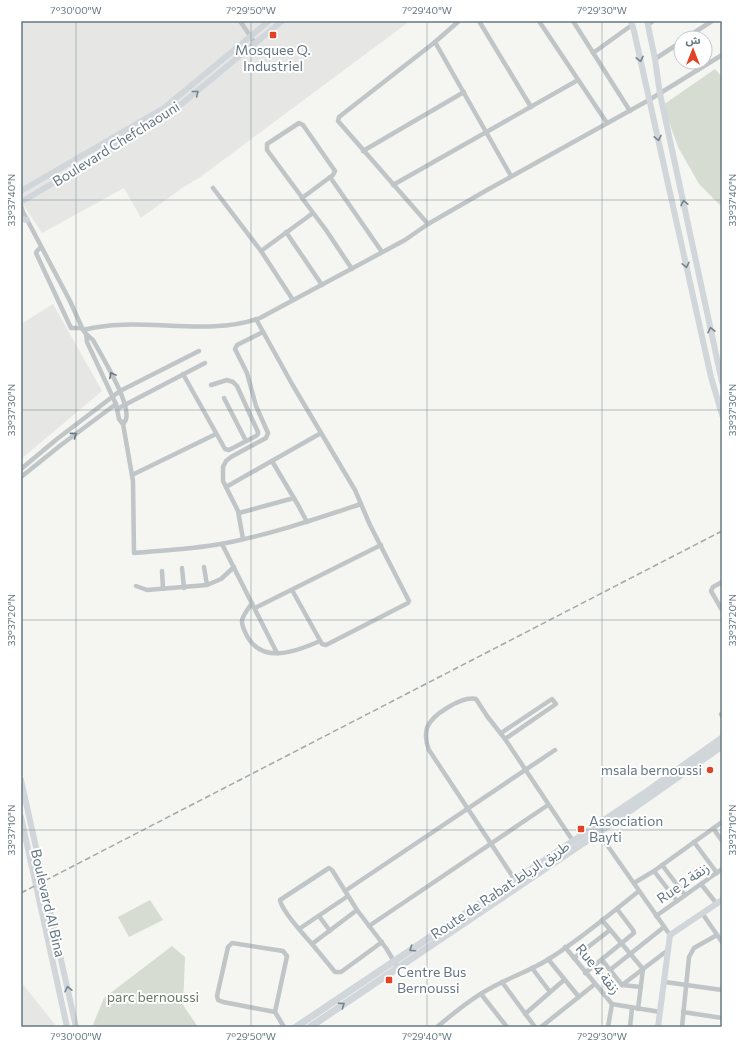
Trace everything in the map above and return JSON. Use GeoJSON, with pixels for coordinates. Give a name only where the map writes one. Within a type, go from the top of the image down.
{"type":"FeatureCollection","features":[{"type":"Feature","properties":{"kind":"main road","name":"Route de Rabat طريق الرباط"},"geometry":{"type":"LineString","coordinates":[[296,1027],[573,841],[597,830],[722,738]]}},
{"type":"Feature","properties":{"kind":"main road","name":"Route de Rabat طريق الرباط"},"geometry":{"type":"LineString","coordinates":[[310,1027],[722,746]]}},
{"type":"Feature","properties":{"kind":"street"},"geometry":{"type":"LineString","coordinates":[[240,21],[255,43]]}},
{"type":"Feature","properties":{"kind":"street","name":"Boulevard Chefchaouni"},"geometry":{"type":"LineString","coordinates":[[21,191],[164,108],[269,21]]}},
{"type":"Feature","properties":{"kind":"street","name":"Boulevard Chefchaouni"},"geometry":{"type":"LineString","coordinates":[[21,202],[168,115],[282,21]]}},
{"type":"Feature","properties":{"kind":"street"},"geometry":{"type":"LineString","coordinates":[[428,224],[338,121],[339,117],[435,42],[458,21]]}},
{"type":"Feature","properties":{"kind":"street"},"geometry":{"type":"LineString","coordinates":[[479,21],[531,107]]}},
{"type":"Feature","properties":{"kind":"street"},"geometry":{"type":"LineString","coordinates":[[539,21],[607,123]]}},
{"type":"Feature","properties":{"kind":"street"},"geometry":{"type":"LineString","coordinates":[[573,21],[630,111]]}},
{"type":"Feature","properties":{"kind":"street"},"geometry":{"type":"LineString","coordinates":[[698,30],[712,21]]}},
{"type":"Feature","properties":{"kind":"street"},"geometry":{"type":"LineString","coordinates":[[649,22],[660,94],[722,382]]}},
{"type":"Feature","properties":{"kind":"street"},"geometry":{"type":"LineString","coordinates":[[593,53],[632,23],[711,377],[722,415]]}},
{"type":"Feature","properties":{"kind":"street"},"geometry":{"type":"LineString","coordinates":[[435,42],[511,176]]}},
{"type":"Feature","properties":{"kind":"street"},"geometry":{"type":"LineString","coordinates":[[655,59],[673,47]]}},
{"type":"Feature","properties":{"kind":"street"},"geometry":{"type":"LineString","coordinates":[[84,331],[99,326],[113,325],[231,325],[256,319],[405,240],[428,224],[511,176],[660,94],[722,55]]}},
{"type":"Feature","properties":{"kind":"street"},"geometry":{"type":"LineString","coordinates":[[393,185],[578,80]]}},
{"type":"Feature","properties":{"kind":"street"},"geometry":{"type":"LineString","coordinates":[[363,151],[464,92]]}},
{"type":"Feature","properties":{"kind":"street"},"geometry":{"type":"LineString","coordinates":[[302,198],[334,174],[335,169],[302,124],[297,123],[267,144],[267,150],[352,269]]}},
{"type":"Feature","properties":{"kind":"street"},"geometry":{"type":"LineString","coordinates":[[330,177],[382,252]]}},
{"type":"Feature","properties":{"kind":"street"},"geometry":{"type":"LineString","coordinates":[[213,188],[261,251],[293,300]]}},
{"type":"Feature","properties":{"kind":"street"},"geometry":{"type":"LineString","coordinates":[[21,206],[24,219],[70,300],[84,331],[86,342],[116,404],[119,419],[123,424],[132,475],[134,553],[222,544],[243,540],[307,522],[361,504]]}},
{"type":"Feature","properties":{"kind":"street"},"geometry":{"type":"LineString","coordinates":[[261,251],[313,213]]}},
{"type":"Feature","properties":{"kind":"street"},"geometry":{"type":"LineString","coordinates":[[286,232],[322,284]]}},
{"type":"Feature","properties":{"kind":"street"},"geometry":{"type":"LineString","coordinates":[[41,247],[36,253],[71,328],[84,331],[94,340],[120,391],[125,404],[127,418],[123,424]]}},
{"type":"Feature","properties":{"kind":"street"},"geometry":{"type":"LineString","coordinates":[[256,319],[320,433],[355,490],[409,599],[409,602],[326,645],[323,645],[292,590]]}},
{"type":"Feature","properties":{"kind":"street"},"geometry":{"type":"LineString","coordinates":[[243,540],[239,513],[226,487],[222,474],[223,467],[231,456],[266,438],[268,435],[256,406],[248,373],[234,349],[237,345],[263,332]]}},
{"type":"Feature","properties":{"kind":"street"},"geometry":{"type":"LineString","coordinates":[[26,473],[22,468],[120,391],[200,351]]}},
{"type":"Feature","properties":{"kind":"street"},"geometry":{"type":"LineString","coordinates":[[117,409],[205,363]]}},
{"type":"Feature","properties":{"kind":"street"},"geometry":{"type":"LineString","coordinates":[[183,374],[226,450],[229,450],[256,436],[258,432],[237,386],[227,380],[211,385]]}},
{"type":"Feature","properties":{"kind":"street"},"geometry":{"type":"LineString","coordinates":[[224,398],[246,441]]}},
{"type":"Feature","properties":{"kind":"street"},"geometry":{"type":"LineString","coordinates":[[21,477],[116,404]]}},
{"type":"Feature","properties":{"kind":"street"},"geometry":{"type":"LineString","coordinates":[[226,487],[320,433]]}},
{"type":"Feature","properties":{"kind":"street"},"geometry":{"type":"LineString","coordinates":[[132,475],[216,434]]}},
{"type":"Feature","properties":{"kind":"street"},"geometry":{"type":"LineString","coordinates":[[57,439],[61,445]]}},
{"type":"Feature","properties":{"kind":"street"},"geometry":{"type":"LineString","coordinates":[[272,461],[307,522]]}},
{"type":"Feature","properties":{"kind":"street"},"geometry":{"type":"LineString","coordinates":[[239,513],[294,498]]}},
{"type":"Feature","properties":{"kind":"street"},"geometry":{"type":"LineString","coordinates":[[222,544],[277,653]]}},
{"type":"Feature","properties":{"kind":"street"},"geometry":{"type":"LineString","coordinates":[[255,608],[381,545]]}},
{"type":"Feature","properties":{"kind":"street"},"geometry":{"type":"LineString","coordinates":[[204,567],[207,585]]}},
{"type":"Feature","properties":{"kind":"street"},"geometry":{"type":"LineString","coordinates":[[136,586],[147,590],[207,585],[221,579],[234,567]]}},
{"type":"Feature","properties":{"kind":"street"},"geometry":{"type":"LineString","coordinates":[[182,568],[184,588]]}},
{"type":"Feature","properties":{"kind":"street"},"geometry":{"type":"LineString","coordinates":[[162,571],[163,589]]}},
{"type":"Feature","properties":{"kind":"street"},"geometry":{"type":"LineString","coordinates":[[722,582],[713,587],[711,591],[722,610]]}},
{"type":"Feature","properties":{"kind":"street"},"geometry":{"type":"LineString","coordinates":[[252,602],[242,619],[242,626],[251,643],[255,647],[277,653],[293,652],[320,641]]}},
{"type":"Feature","properties":{"kind":"street"},"geometry":{"type":"LineString","coordinates":[[515,880],[429,750],[426,735],[427,728],[430,721],[435,717],[459,701],[471,698],[476,699],[487,716],[501,733],[548,806],[573,841]]}},
{"type":"Feature","properties":{"kind":"street"},"geometry":{"type":"LineString","coordinates":[[501,733],[552,699],[556,704],[505,739]]}},
{"type":"Feature","properties":{"kind":"street"},"geometry":{"type":"LineString","coordinates":[[530,714],[534,719]]}},
{"type":"Feature","properties":{"kind":"street"},"geometry":{"type":"LineString","coordinates":[[345,891],[526,771],[555,750]]}},
{"type":"Feature","properties":{"kind":"street","name":"Boulevard Al Bina"},"geometry":{"type":"LineString","coordinates":[[21,780],[76,1027]]}},
{"type":"Feature","properties":{"kind":"street"},"geometry":{"type":"LineString","coordinates":[[369,926],[548,806]]}},
{"type":"Feature","properties":{"kind":"street","name":"Boulevard Al Bina"},"geometry":{"type":"LineString","coordinates":[[21,817],[67,1027]]}},
{"type":"Feature","properties":{"kind":"street"},"geometry":{"type":"LineString","coordinates":[[634,883],[654,872],[722,822]]}},
{"type":"Feature","properties":{"kind":"street"},"geometry":{"type":"LineString","coordinates":[[713,828],[722,841]]}},
{"type":"Feature","properties":{"kind":"street"},"geometry":{"type":"LineString","coordinates":[[597,830],[670,936],[658,1027]]}},
{"type":"Feature","properties":{"kind":"street"},"geometry":{"type":"LineString","coordinates":[[694,842],[717,873]]}},
{"type":"Feature","properties":{"kind":"street"},"geometry":{"type":"LineString","coordinates":[[662,865],[685,895]]}},
{"type":"Feature","properties":{"kind":"street"},"geometry":{"type":"LineString","coordinates":[[382,942],[341,972],[335,972],[299,929],[281,904],[281,898],[329,868],[332,870],[357,910],[382,942],[398,968]]}},
{"type":"Feature","properties":{"kind":"street","name":"Rue 2 زنقة"},"geometry":{"type":"LineString","coordinates":[[656,916],[722,869]]}},
{"type":"Feature","properties":{"kind":"street"},"geometry":{"type":"LineString","coordinates":[[654,872],[677,901]]}},
{"type":"Feature","properties":{"kind":"street"},"geometry":{"type":"LineString","coordinates":[[670,936],[719,902],[701,884]]}},
{"type":"Feature","properties":{"kind":"street"},"geometry":{"type":"LineString","coordinates":[[440,1026],[467,1003],[481,994],[548,959],[617,909],[639,891]]}},
{"type":"Feature","properties":{"kind":"street"},"geometry":{"type":"LineString","coordinates":[[299,929],[348,896]]}},
{"type":"Feature","properties":{"kind":"street"},"geometry":{"type":"LineString","coordinates":[[585,973],[634,932],[617,909]]}},
{"type":"Feature","properties":{"kind":"street"},"geometry":{"type":"LineString","coordinates":[[312,944],[357,910]]}},
{"type":"Feature","properties":{"kind":"street"},"geometry":{"type":"LineString","coordinates":[[702,914],[722,942]]}},
{"type":"Feature","properties":{"kind":"street"},"geometry":{"type":"LineString","coordinates":[[319,916],[330,931]]}},
{"type":"Feature","properties":{"kind":"street"},"geometry":{"type":"LineString","coordinates":[[602,920],[643,969],[641,987],[630,1027]]}},
{"type":"Feature","properties":{"kind":"street"},"geometry":{"type":"LineString","coordinates":[[610,970],[664,927]]}},
{"type":"Feature","properties":{"kind":"street"},"geometry":{"type":"LineString","coordinates":[[574,958],[610,930]]}},
{"type":"Feature","properties":{"kind":"street"},"geometry":{"type":"LineString","coordinates":[[682,1027],[689,957],[694,948],[717,935]]}},
{"type":"Feature","properties":{"kind":"street"},"geometry":{"type":"LineString","coordinates":[[275,1012],[218,1000],[217,996],[230,944],[232,943],[283,951],[285,953],[286,956],[275,1012],[284,1027]]}},
{"type":"Feature","properties":{"kind":"street","name":"Rue 4 زنقة"},"geometry":{"type":"LineString","coordinates":[[565,947],[612,1004],[660,1012]]}},
{"type":"Feature","properties":{"kind":"street"},"geometry":{"type":"LineString","coordinates":[[622,985],[668,950]]}},
{"type":"Feature","properties":{"kind":"street"},"geometry":{"type":"LineString","coordinates":[[548,959],[564,980],[579,996]]}},
{"type":"Feature","properties":{"kind":"street"},"geometry":{"type":"LineString","coordinates":[[602,960],[622,985],[641,987]]}},
{"type":"Feature","properties":{"kind":"street"},"geometry":{"type":"LineString","coordinates":[[532,968],[550,992]]}},
{"type":"Feature","properties":{"kind":"street"},"geometry":{"type":"LineString","coordinates":[[525,1014],[564,980]]}},
{"type":"Feature","properties":{"kind":"street"},"geometry":{"type":"LineString","coordinates":[[502,982],[535,1027]]}},
{"type":"Feature","properties":{"kind":"street"},"geometry":{"type":"LineString","coordinates":[[665,982],[722,990]]}},
{"type":"Feature","properties":{"kind":"street"},"geometry":{"type":"LineString","coordinates":[[542,1027],[595,984]]}},
{"type":"Feature","properties":{"kind":"street"},"geometry":{"type":"LineString","coordinates":[[481,994],[507,1027]]}},
{"type":"Feature","properties":{"kind":"street"},"geometry":{"type":"LineString","coordinates":[[608,1027],[612,1004]]}},
{"type":"Feature","properties":{"kind":"street"},"geometry":{"type":"LineString","coordinates":[[683,1012],[722,1018]]}},
{"type":"Feature","properties":{"kind":"shaded area"},"geometry":{"type":"Polygon","coordinates":[[[21,21],[410,21],[199,178],[182,188],[141,218],[124,188],[42,233],[24,206],[21,209],[21,21]]]}},
{"type":"Feature","properties":{"kind":"shaded area"},"geometry":{"type":"Polygon","coordinates":[[[53,304],[102,391],[21,459],[21,324],[53,304]]]}},
{"type":"Feature","properties":{"kind":"shaded area"},"geometry":{"type":"Polygon","coordinates":[[[21,982],[57,1027],[21,1027],[21,982]]]}},
{"type":"Feature","properties":{"kind":"green space"},"geometry":{"type":"Polygon","coordinates":[[[715,69],[722,77],[722,207],[699,184],[678,147],[663,105],[715,69]]]}},
{"type":"Feature","properties":{"kind":"green space"},"geometry":{"type":"Polygon","coordinates":[[[150,900],[163,920],[129,937],[118,917],[150,900]]]}},
{"type":"Feature","properties":{"kind":"green space","name":"parc bernoussi"},"geometry":{"type":"Polygon","coordinates":[[[172,946],[185,957],[183,1005],[198,1027],[92,1027],[104,998],[172,946]]]}},
{"type":"Feature","properties":{"kind":"railway"},"geometry":{"type":"LineString","coordinates":[[21,893],[722,531]]}},
{"type":"Feature","properties":{"kind":"place","name":"Mosquee Q. Industriel"},"geometry":{"type":"Point","coordinates":[273,35]}},
{"type":"Feature","properties":{"kind":"place","name":"msala bernoussi"},"geometry":{"type":"Point","coordinates":[710,770]}},
{"type":"Feature","properties":{"kind":"place","name":"Association Bayti"},"geometry":{"type":"Point","coordinates":[581,829]}},
{"type":"Feature","properties":{"kind":"place","name":"Centre Bus Bernoussi"},"geometry":{"type":"Point","coordinates":[389,980]}}]}
